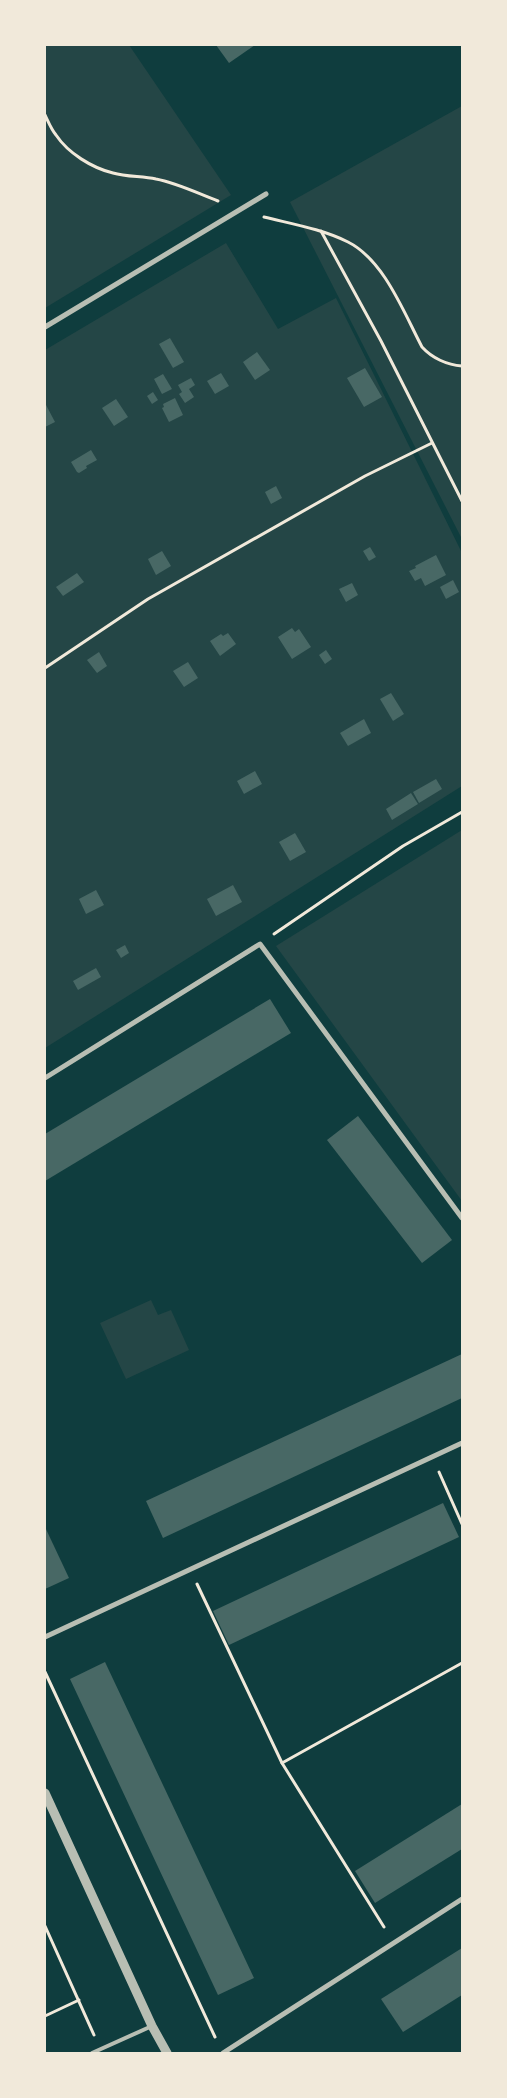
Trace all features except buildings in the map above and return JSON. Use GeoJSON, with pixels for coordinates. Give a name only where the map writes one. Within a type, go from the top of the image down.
{"type":"FeatureCollection","features":[{"type":"Feature","properties":{"kind":"street"},"geometry":{"type":"LineString","coordinates":[[45,327],[266,194]]}},
{"type":"Feature","properties":{"kind":"street"},"geometry":{"type":"LineString","coordinates":[[45,1078],[260,944],[462,1218]]}},
{"type":"Feature","properties":{"kind":"street"},"geometry":{"type":"LineString","coordinates":[[45,1637],[462,1443]]}},
{"type":"Feature","properties":{"kind":"street"},"geometry":{"type":"LineString","coordinates":[[45,1793],[152,2026],[167,2053]]}},
{"type":"Feature","properties":{"kind":"street"},"geometry":{"type":"LineString","coordinates":[[223,2053],[462,1898]]}},
{"type":"Feature","properties":{"kind":"lane"},"geometry":{"type":"LineString","coordinates":[[92,2053],[152,2026]]}},
{"type":"Feature","properties":{"kind":"path"},"geometry":{"type":"LineString","coordinates":[[45,114],[63,144],[77,156],[96,167],[113,173],[154,178],[169,182],[240,210],[321,232],[350,242],[363,252],[384,277],[422,347],[428,354],[454,365],[462,366]]}},
{"type":"Feature","properties":{"kind":"path"},"geometry":{"type":"LineString","coordinates":[[321,232],[381,341],[462,501]]}},
{"type":"Feature","properties":{"kind":"path"},"geometry":{"type":"LineString","coordinates":[[45,668],[148,599],[365,476],[432,443]]}},
{"type":"Feature","properties":{"kind":"path"},"geometry":{"type":"LineString","coordinates":[[260,944],[403,846],[462,812]]}},
{"type":"Feature","properties":{"kind":"path"},"geometry":{"type":"LineString","coordinates":[[433,1456],[462,1524]]}},
{"type":"Feature","properties":{"kind":"path"},"geometry":{"type":"LineString","coordinates":[[190,1570],[282,1763],[394,1942]]}},
{"type":"Feature","properties":{"kind":"path"},"geometry":{"type":"LineString","coordinates":[[282,1763],[462,1663]]}},
{"type":"Feature","properties":{"kind":"path"},"geometry":{"type":"LineString","coordinates":[[45,1672],[46,1679],[223,2053]]}},
{"type":"Feature","properties":{"kind":"path"},"geometry":{"type":"LineString","coordinates":[[45,1926],[101,2049]]}},
{"type":"Feature","properties":{"kind":"path"},"geometry":{"type":"LineString","coordinates":[[45,2016],[79,2000]]}},
{"type":"Feature","properties":{"kind":"shaded area"},"geometry":{"type":"Polygon","coordinates":[[[45,45],[129,45],[231,195],[45,308],[45,45]]]}},
{"type":"Feature","properties":{"kind":"shaded area"},"geometry":{"type":"Polygon","coordinates":[[[462,106],[462,539],[290,202],[462,106]]]}},
{"type":"Feature","properties":{"kind":"shaded area"},"geometry":{"type":"Polygon","coordinates":[[[226,243],[278,329],[336,298],[462,553],[462,786],[45,1048],[45,350],[226,243]]]}},
{"type":"Feature","properties":{"kind":"shaded area"},"geometry":{"type":"Polygon","coordinates":[[[462,830],[462,1201],[276,946],[462,830]]]}},
{"type":"Feature","properties":{"kind":"shaded area"},"geometry":{"type":"Polygon","coordinates":[[[151,1300],[158,1315],[171,1310],[189,1350],[126,1379],[100,1323],[151,1300]]]}}]}
